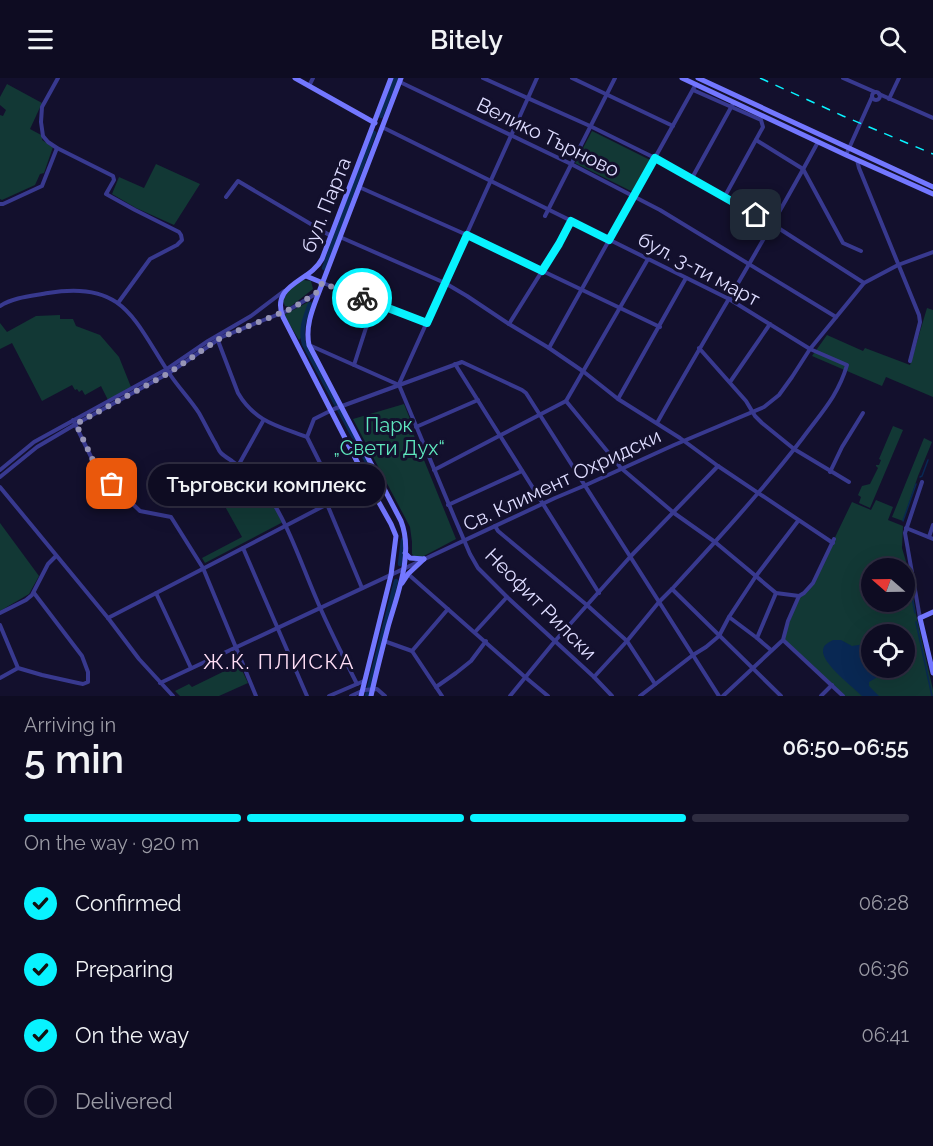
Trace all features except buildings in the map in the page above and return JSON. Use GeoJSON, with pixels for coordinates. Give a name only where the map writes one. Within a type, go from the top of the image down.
{"type":"FeatureCollection","features":[{"type":"Feature","properties":{"kind":"main road","name":"бул. 3-ти март"},"geometry":{"type":"LineString","coordinates":[[295,78],[382,127]]}},
{"type":"Feature","properties":{"kind":"main road","name":"бул. Парта"},"geometry":{"type":"LineString","coordinates":[[287,289],[320,263],[391,78]]}},
{"type":"Feature","properties":{"kind":"main road"},"geometry":{"type":"LineString","coordinates":[[682,78],[933,187]]}},
{"type":"Feature","properties":{"kind":"main road","name":"бул. Парта"},"geometry":{"type":"LineString","coordinates":[[309,345],[309,322],[319,291],[400,80]]}},
{"type":"Feature","properties":{"kind":"main road"},"geometry":{"type":"LineString","coordinates":[[697,83],[732,105],[933,194]]}},
{"type":"Feature","properties":{"kind":"main road"},"geometry":{"type":"LineString","coordinates":[[306,276],[322,283]]}},
{"type":"Feature","properties":{"kind":"main road"},"geometry":{"type":"LineString","coordinates":[[313,279],[319,291]]}},
{"type":"Feature","properties":{"kind":"main road"},"geometry":{"type":"LineString","coordinates":[[287,289],[281,301],[282,314],[401,521],[406,536],[406,572],[367,692]]}},
{"type":"Feature","properties":{"kind":"main road"},"geometry":{"type":"LineString","coordinates":[[309,345],[368,483],[394,530],[395,544],[391,575],[364,681],[367,692]]}},
{"type":"Feature","properties":{"kind":"main road"},"geometry":{"type":"LineString","coordinates":[[405,553],[410,558],[424,559]]}},
{"type":"Feature","properties":{"kind":"main road"},"geometry":{"type":"LineString","coordinates":[[406,572],[424,559]]}},
{"type":"Feature","properties":{"kind":"main road"},"geometry":{"type":"LineString","coordinates":[[933,612],[920,618],[933,673]]}},
{"type":"Feature","properties":{"kind":"street"},"geometry":{"type":"LineString","coordinates":[[58,78],[42,107],[42,131],[46,140],[57,148],[113,176],[114,180],[106,194],[181,235],[180,243],[150,260],[118,303]]}},
{"type":"Feature","properties":{"kind":"street"},"geometry":{"type":"LineString","coordinates":[[309,86],[313,78]]}},
{"type":"Feature","properties":{"kind":"street"},"geometry":{"type":"LineString","coordinates":[[483,78],[655,158],[772,224],[864,283]]}},
{"type":"Feature","properties":{"kind":"street"},"geometry":{"type":"LineString","coordinates":[[399,385],[537,78]]}},
{"type":"Feature","properties":{"kind":"street"},"geometry":{"type":"LineString","coordinates":[[572,78],[673,126]]}},
{"type":"Feature","properties":{"kind":"street"},"geometry":{"type":"LineString","coordinates":[[545,216],[615,78]]}},
{"type":"Feature","properties":{"kind":"street"},"geometry":{"type":"LineString","coordinates":[[843,78],[860,85],[875,96],[889,99],[933,117]]}},
{"type":"Feature","properties":{"kind":"street"},"geometry":{"type":"LineString","coordinates":[[889,99],[899,78]]}},
{"type":"Feature","properties":{"kind":"street","name":"Велико Търново"},"geometry":{"type":"LineString","coordinates":[[400,80],[660,210],[836,317]]}},
{"type":"Feature","properties":{"kind":"street"},"geometry":{"type":"LineString","coordinates":[[549,348],[697,83]]}},
{"type":"Feature","properties":{"kind":"street"},"geometry":{"type":"LineString","coordinates":[[846,155],[875,96]]}},
{"type":"Feature","properties":{"kind":"street"},"geometry":{"type":"LineString","coordinates":[[692,178],[732,105],[761,120],[764,127],[725,196]]}},
{"type":"Feature","properties":{"kind":"street","name":"бул. 3-ти март"},"geometry":{"type":"LineString","coordinates":[[382,127],[729,299],[810,349],[848,365],[837,393],[794,449]]}},
{"type":"Feature","properties":{"kind":"street"},"geometry":{"type":"LineString","coordinates":[[756,140],[803,169],[843,243],[861,251]]}},
{"type":"Feature","properties":{"kind":"street"},"geometry":{"type":"LineString","coordinates":[[657,423],[818,142]]}},
{"type":"Feature","properties":{"kind":"street"},"geometry":{"type":"LineString","coordinates":[[0,204],[42,186],[57,148]]}},
{"type":"Feature","properties":{"kind":"street"},"geometry":{"type":"LineString","coordinates":[[857,160],[858,168],[916,307],[920,322],[910,361]]}},
{"type":"Feature","properties":{"kind":"street"},"geometry":{"type":"LineString","coordinates":[[226,197],[238,181],[332,236]]}},
{"type":"Feature","properties":{"kind":"street"},"geometry":{"type":"LineString","coordinates":[[359,187],[467,235],[660,327]]}},
{"type":"Feature","properties":{"kind":"street"},"geometry":{"type":"LineString","coordinates":[[509,324],[571,221]]}},
{"type":"Feature","properties":{"kind":"street"},"geometry":{"type":"LineString","coordinates":[[307,437],[314,419],[336,408],[455,364],[464,363],[522,390],[586,485],[721,696],[783,640],[799,596],[813,583],[834,541],[798,521],[657,423],[618,399],[549,348],[445,283],[340,237]]}},
{"type":"Feature","properties":{"kind":"street","name":"Св. Климент Охридски"},"geometry":{"type":"LineString","coordinates":[[424,559],[621,468],[764,407],[779,395],[810,349],[864,283],[898,265],[933,252]]}},
{"type":"Feature","properties":{"kind":"street"},"geometry":{"type":"LineString","coordinates":[[435,470],[566,401],[648,258]]}},
{"type":"Feature","properties":{"kind":"street"},"geometry":{"type":"LineString","coordinates":[[618,399],[686,278]]}},
{"type":"Feature","properties":{"kind":"street"},"geometry":{"type":"LineString","coordinates":[[322,283],[427,323]]}},
{"type":"Feature","properties":{"kind":"street"},"geometry":{"type":"LineString","coordinates":[[0,470],[34,442],[168,371],[251,316],[287,289]]}},
{"type":"Feature","properties":{"kind":"street"},"geometry":{"type":"LineString","coordinates":[[0,306],[7,301],[59,291],[78,291],[97,294],[118,303],[134,318],[197,411],[221,453],[262,485],[276,506],[320,608],[357,684]]}},
{"type":"Feature","properties":{"kind":"street"},"geometry":{"type":"LineString","coordinates":[[217,338],[282,314],[319,291]]}},
{"type":"Feature","properties":{"kind":"street"},"geometry":{"type":"LineString","coordinates":[[0,299],[7,301]]}},
{"type":"Feature","properties":{"kind":"street"},"geometry":{"type":"LineString","coordinates":[[354,365],[374,303]]}},
{"type":"Feature","properties":{"kind":"street"},"geometry":{"type":"LineString","coordinates":[[730,382],[770,324]]}},
{"type":"Feature","properties":{"kind":"street"},"geometry":{"type":"LineString","coordinates":[[217,338],[243,402],[263,421],[307,437],[338,499]]}},
{"type":"Feature","properties":{"kind":"street"},"geometry":{"type":"LineString","coordinates":[[309,345],[399,385]]}},
{"type":"Feature","properties":{"kind":"street"},"geometry":{"type":"LineString","coordinates":[[699,348],[746,401],[762,423],[794,449],[849,482]]}},
{"type":"Feature","properties":{"kind":"street"},"geometry":{"type":"LineString","coordinates":[[455,364],[598,593]]}},
{"type":"Feature","properties":{"kind":"street","name":"Неофит Рилски"},"geometry":{"type":"LineString","coordinates":[[399,385],[448,505],[478,568],[612,696]]}},
{"type":"Feature","properties":{"kind":"street"},"geometry":{"type":"LineString","coordinates":[[416,428],[478,400]]}},
{"type":"Feature","properties":{"kind":"street"},"geometry":{"type":"LineString","coordinates":[[566,401],[621,468],[674,513],[715,542],[776,593],[799,596]]}},
{"type":"Feature","properties":{"kind":"street"},"geometry":{"type":"LineString","coordinates":[[830,472],[863,413]]}},
{"type":"Feature","properties":{"kind":"street"},"geometry":{"type":"LineString","coordinates":[[238,466],[263,421]]}},
{"type":"Feature","properties":{"kind":"street"},"geometry":{"type":"LineString","coordinates":[[0,477],[37,447],[75,422]]}},
{"type":"Feature","properties":{"kind":"street"},"geometry":{"type":"LineString","coordinates":[[75,422],[98,471],[140,511],[171,517],[203,568],[256,696]]}},
{"type":"Feature","properties":{"kind":"street"},"geometry":{"type":"LineString","coordinates":[[594,677],[758,493],[794,449]]}},
{"type":"Feature","properties":{"kind":"street"},"geometry":{"type":"LineString","coordinates":[[510,696],[555,641],[630,557],[718,466]]}},
{"type":"Feature","properties":{"kind":"street"},"geometry":{"type":"LineString","coordinates":[[448,505],[522,471]]}},
{"type":"Feature","properties":{"kind":"street"},"geometry":{"type":"LineString","coordinates":[[920,618],[905,537],[922,482]]}},
{"type":"Feature","properties":{"kind":"street"},"geometry":{"type":"LineString","coordinates":[[108,618],[368,483]]}},
{"type":"Feature","properties":{"kind":"street"},"geometry":{"type":"LineString","coordinates":[[0,488],[108,618],[139,659],[173,696]]}},
{"type":"Feature","properties":{"kind":"street"},"geometry":{"type":"LineString","coordinates":[[327,504],[362,588]]}},
{"type":"Feature","properties":{"kind":"street"},"geometry":{"type":"LineString","coordinates":[[640,696],[719,636],[756,576],[798,521]]}},
{"type":"Feature","properties":{"kind":"street"},"geometry":{"type":"LineString","coordinates":[[906,528],[931,538],[933,525]]}},
{"type":"Feature","properties":{"kind":"street"},"geometry":{"type":"LineString","coordinates":[[495,526],[627,641],[655,684]]}},
{"type":"Feature","properties":{"kind":"street"},"geometry":{"type":"LineString","coordinates":[[243,548],[307,696]]}},
{"type":"Feature","properties":{"kind":"street"},"geometry":{"type":"LineString","coordinates":[[0,613],[26,600],[34,593],[48,564],[56,556]]}},
{"type":"Feature","properties":{"kind":"street"},"geometry":{"type":"LineString","coordinates":[[160,683],[362,588],[391,575],[406,572],[548,696]]}},
{"type":"Feature","properties":{"kind":"street"},"geometry":{"type":"LineString","coordinates":[[672,589],[781,696]]}},
{"type":"Feature","properties":{"kind":"street"},"geometry":{"type":"LineString","coordinates":[[0,678],[18,668],[83,684],[88,682],[87,667],[82,656],[34,593]]}},
{"type":"Feature","properties":{"kind":"street"},"geometry":{"type":"LineString","coordinates":[[156,593],[191,668]]}},
{"type":"Feature","properties":{"kind":"street"},"geometry":{"type":"LineString","coordinates":[[757,638],[776,593]]}},
{"type":"Feature","properties":{"kind":"street"},"geometry":{"type":"LineString","coordinates":[[475,632],[507,597]]}},
{"type":"Feature","properties":{"kind":"street"},"geometry":{"type":"LineString","coordinates":[[412,651],[448,609]]}},
{"type":"Feature","properties":{"kind":"street"},"geometry":{"type":"LineString","coordinates":[[729,617],[771,651]]}},
{"type":"Feature","properties":{"kind":"street"},"geometry":{"type":"LineString","coordinates":[[0,625],[18,668]]}},
{"type":"Feature","properties":{"kind":"street"},"geometry":{"type":"LineString","coordinates":[[783,640],[843,696]]}},
{"type":"Feature","properties":{"kind":"street"},"geometry":{"type":"LineString","coordinates":[[384,641],[412,651],[442,696]]}},
{"type":"Feature","properties":{"kind":"street"},"geometry":{"type":"LineString","coordinates":[[436,687],[471,661],[486,641]]}},
{"type":"Feature","properties":{"kind":"street"},"geometry":{"type":"LineString","coordinates":[[329,696],[364,681]]}},
{"type":"Feature","properties":{"kind":"street"},"geometry":{"type":"LineString","coordinates":[[821,696],[832,685]]}},
{"type":"Feature","properties":{"kind":"street"},"geometry":{"type":"LineString","coordinates":[[351,696],[377,689],[385,696]]}},
{"type":"Feature","properties":{"kind":"green space"},"geometry":{"type":"Polygon","coordinates":[[[7,84],[42,103],[30,129],[43,136],[42,140],[53,147],[44,173],[40,174],[35,185],[2,200],[0,199],[0,115],[3,116],[6,110],[0,105],[0,97],[7,84]]]}},
{"type":"Feature","properties":{"kind":"green space"},"geometry":{"type":"Polygon","coordinates":[[[592,131],[650,160],[633,192],[575,163],[592,131]]]}},
{"type":"Feature","properties":{"kind":"green space"},"geometry":{"type":"Polygon","coordinates":[[[156,164],[200,184],[174,225],[112,194],[119,177],[144,188],[156,164]]]}},
{"type":"Feature","properties":{"kind":"green space"},"geometry":{"type":"Polygon","coordinates":[[[303,280],[311,281],[313,289],[290,307],[285,306],[283,301],[289,290],[303,280]]]}},
{"type":"Feature","properties":{"kind":"green space"},"geometry":{"type":"Polygon","coordinates":[[[308,302],[301,326],[301,338],[299,340],[284,315],[308,302]]]}},
{"type":"Feature","properties":{"kind":"green space"},"geometry":{"type":"Polygon","coordinates":[[[927,308],[933,310],[933,397],[886,377],[882,386],[812,356],[827,335],[863,351],[865,348],[910,365],[927,308]]]}},
{"type":"Feature","properties":{"kind":"green space"},"geometry":{"type":"Polygon","coordinates":[[[60,315],[60,319],[73,319],[76,326],[100,335],[119,357],[131,387],[108,400],[101,386],[85,395],[82,390],[79,392],[75,390],[72,385],[42,401],[12,343],[0,349],[0,323],[7,332],[36,316],[60,315]]]}},
{"type":"Feature","properties":{"kind":"green space","name":"Парк „Свети Дух“"},"geometry":{"type":"Polygon","coordinates":[[[404,404],[412,424],[411,428],[456,539],[422,557],[415,557],[412,554],[410,527],[353,419],[404,404]]]}},
{"type":"Feature","properties":{"kind":"green space"},"geometry":{"type":"Polygon","coordinates":[[[893,426],[903,430],[870,508],[859,503],[861,497],[858,495],[862,486],[870,484],[893,426]]]}},
{"type":"Feature","properties":{"kind":"green space"},"geometry":{"type":"Polygon","coordinates":[[[924,438],[932,442],[903,521],[892,517],[924,438]]]}},
{"type":"Feature","properties":{"kind":"green space"},"geometry":{"type":"Polygon","coordinates":[[[231,473],[240,481],[248,474],[261,484],[283,522],[205,563],[202,558],[242,537],[212,483],[231,473]]]}},
{"type":"Feature","properties":{"kind":"green space"},"geometry":{"type":"Polygon","coordinates":[[[876,500],[893,507],[888,520],[903,526],[902,548],[905,558],[861,558],[861,612],[915,612],[915,608],[933,696],[843,696],[783,640],[799,596],[813,583],[852,502],[871,510],[876,500]]]}},
{"type":"Feature","properties":{"kind":"green space"},"geometry":{"type":"Polygon","coordinates":[[[0,523],[39,576],[29,594],[0,611],[0,523]]]}},
{"type":"Feature","properties":{"kind":"green space"},"geometry":{"type":"Polygon","coordinates":[[[239,664],[248,683],[219,696],[180,696],[175,691],[189,684],[192,687],[239,664]]]}},
{"type":"Feature","properties":{"kind":"water"},"geometry":{"type":"Polygon","coordinates":[[[833,640],[841,640],[852,646],[861,645],[861,678],[876,678],[869,682],[869,686],[879,696],[862,696],[845,681],[827,661],[823,650],[825,645],[833,640]]]}},
{"type":"Feature","properties":{"kind":"waterway"},"geometry":{"type":"LineString","coordinates":[[381,116],[396,78]]}},
{"type":"Feature","properties":{"kind":"waterway"},"geometry":{"type":"LineString","coordinates":[[324,268],[374,133]]}},
{"type":"Feature","properties":{"kind":"waterway"},"geometry":{"type":"LineString","coordinates":[[310,304],[303,329],[304,344],[383,492]]}},
{"type":"Feature","properties":{"kind":"waterway"},"geometry":{"type":"LineString","coordinates":[[920,477],[928,460]]}},
{"type":"Feature","properties":{"kind":"waterway"},"geometry":{"type":"LineString","coordinates":[[903,521],[916,484]]}},
{"type":"Feature","properties":{"kind":"waterway"},"geometry":{"type":"LineString","coordinates":[[400,564],[403,540]]}},
{"type":"Feature","properties":{"kind":"waterway"},"geometry":{"type":"LineString","coordinates":[[367,696],[396,581]]}},
{"type":"Feature","properties":{"kind":"waterway"},"geometry":{"type":"LineString","coordinates":[[916,622],[932,696]]}},
{"type":"Feature","properties":{"kind":"railway"},"geometry":{"type":"LineString","coordinates":[[760,78],[933,154]]}},
{"type":"Feature","properties":{"kind":"way so far"},"geometry":{"type":"LineString","coordinates":[[112,484],[98,471],[76,424],[169,373],[222,337],[293,308],[319,291],[322,283],[362,298]]}},
{"type":"Feature","properties":{"kind":"place","name":"Търговски комплекс"},"geometry":{"type":"Point","coordinates":[112,484]}},
{"type":"Feature","properties":{"kind":"district","name":"Ж.К. ПЛИСКА"},"geometry":{"type":"Point","coordinates":[279,661]}},
{"type":"Feature","properties":{"kind":"route"},"geometry":{"type":"LineString","coordinates":[[362,298],[427,323],[467,235],[542,271],[571,221],[609,240],[655,158],[756,215]]}}]}
